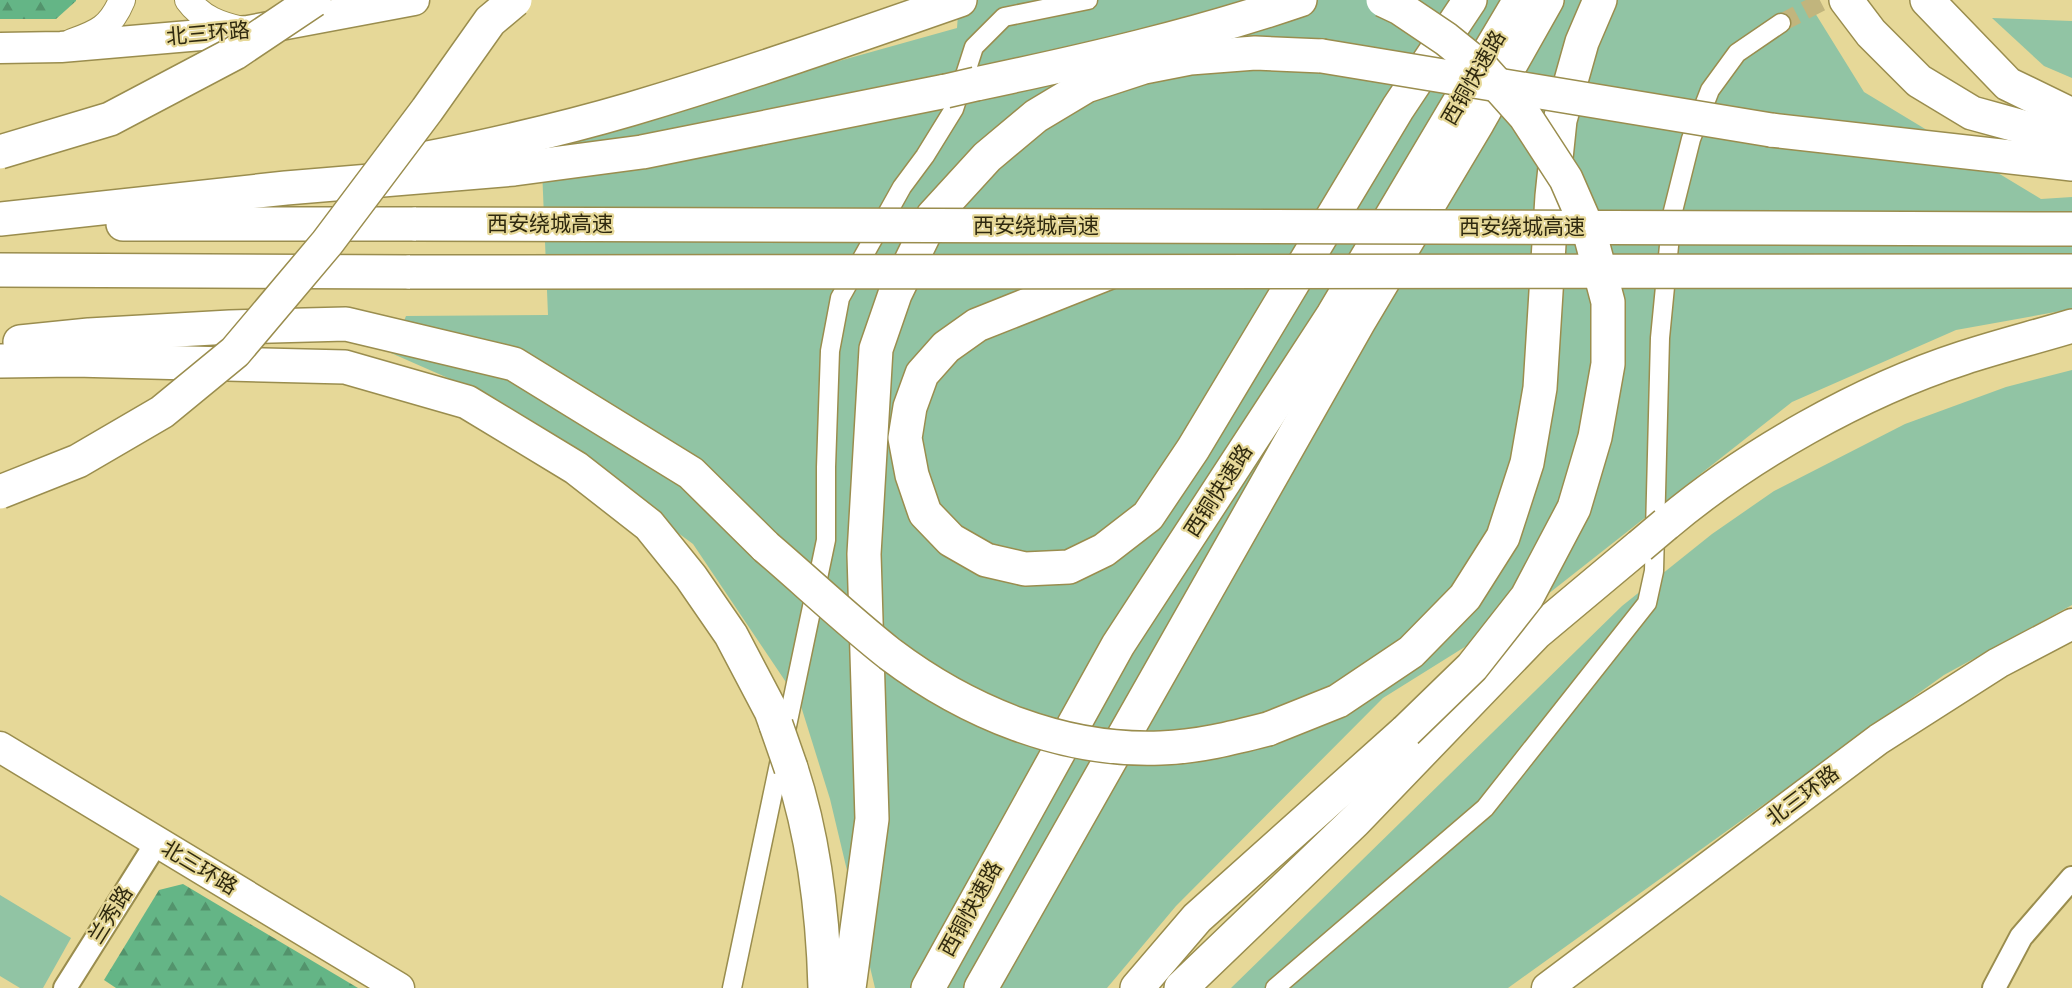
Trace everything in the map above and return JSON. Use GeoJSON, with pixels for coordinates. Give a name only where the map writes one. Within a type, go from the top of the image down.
{"type":"FeatureCollection","features":[{"type":"Feature","properties":{"kind":"highway"},"geometry":{"type":"LineString","coordinates":[[0,152],[110,120],[234,52],[314,0]]}},
{"type":"Feature","properties":{"kind":"highway","name":"北三环路"},"geometry":{"type":"LineString","coordinates":[[0,48],[61,47],[248,31],[414,0]]}},
{"type":"Feature","properties":{"kind":"highway"},"geometry":{"type":"LineString","coordinates":[[0,492],[78,461],[162,412],[235,352],[327,243],[427,110],[490,21],[514,0]]}},
{"type":"Feature","properties":{"kind":"highway"},"geometry":{"type":"LineString","coordinates":[[0,219],[286,188],[514,169],[642,152],[1062,66],[1222,26],[1300,0]]}},
{"type":"Feature","properties":{"kind":"highway"},"geometry":{"type":"LineString","coordinates":[[1137,988],[1197,918],[1406,731],[1472,667],[1527,597],[1574,508],[1595,436],[1608,364],[1608,302],[1590,234],[1566,178],[1525,116],[1483,69],[1446,39],[1400,8],[1383,0]]}},
{"type":"Feature","properties":{"kind":"highway"},"geometry":{"type":"LineString","coordinates":[[1108,273],[977,325],[946,347],[922,374],[910,407],[905,438],[912,476],[925,513],[951,540],[986,560],[1025,569],[1069,567],[1104,550],[1148,516],[1193,449],[1398,108],[1470,0]]}},
{"type":"Feature","properties":{"kind":"highway","name":"西铜快速路"},"geometry":{"type":"LineString","coordinates":[[928,988],[1119,645],[1333,315],[1520,0]]}},
{"type":"Feature","properties":{"kind":"highway","name":"西铜快速路"},"geometry":{"type":"LineString","coordinates":[[981,988],[1358,323],[1479,122],[1547,0]]}},
{"type":"Feature","properties":{"kind":"highway"},"geometry":{"type":"LineString","coordinates":[[0,344],[89,335],[230,327],[346,324],[514,364],[691,473],[766,547],[890,654],[940,687],[982,709],[1030,729],[1072,741],[1119,747],[1161,748],[1221,740],[1268,729],[1338,701],[1411,652],[1465,597],[1503,537],[1527,463],[1540,388],[1552,196],[1560,120],[1582,42],[1600,0]]}},
{"type":"Feature","properties":{"kind":"highway"},"geometry":{"type":"LineString","coordinates":[[1846,0],[1871,33],[1919,81],[1963,108],[1972,113],[2034,130],[2072,136]]}},
{"type":"Feature","properties":{"kind":"highway"},"geometry":{"type":"LineString","coordinates":[[1928,0],[2008,84],[2072,115]]}},
{"type":"Feature","properties":{"kind":"highway"},"geometry":{"type":"LineString","coordinates":[[286,188],[486,146],[629,110],[758,69],[953,2]]}},
{"type":"Feature","properties":{"kind":"highway"},"geometry":{"type":"LineString","coordinates":[[849,988],[872,819],[864,554],[876,349],[895,294],[933,216],[987,157],[1036,116],[1086,86],[1144,67],[1190,58],[1255,53],[1322,56],[1771,130],[2072,164]]}},
{"type":"Feature","properties":{"kind":"highway","name":"西安绕城高速"},"geometry":{"type":"LineString","coordinates":[[0,224],[2072,229]]}},
{"type":"Feature","properties":{"kind":"highway"},"geometry":{"type":"LineString","coordinates":[[0,270],[1108,273],[2072,271]]}},
{"type":"Feature","properties":{"kind":"highway"},"geometry":{"type":"LineString","coordinates":[[1181,988],[1355,820],[1536,633],[1694,501],[1792,436],[1873,394],[1961,358],[2072,326]]}},
{"type":"Feature","properties":{"kind":"highway"},"geometry":{"type":"LineString","coordinates":[[0,361],[75,360],[345,367],[467,402],[576,468],[649,525],[691,577],[731,635],[771,711],[800,795],[818,890],[825,988]]}},
{"type":"Feature","properties":{"kind":"highway","name":"北三环路"},"geometry":{"type":"LineString","coordinates":[[1547,988],[1879,739],[1998,663],[2072,624]]}},
{"type":"Feature","properties":{"kind":"highway","name":"北三环路"},"geometry":{"type":"LineString","coordinates":[[0,747],[399,988]]}},
{"type":"Feature","properties":{"kind":"main road"},"geometry":{"type":"LineString","coordinates":[[61,47],[106,27],[117,12],[122,0]]}},
{"type":"Feature","properties":{"kind":"main road"},"geometry":{"type":"LineString","coordinates":[[188,0],[203,16],[219,25],[248,31]]}},
{"type":"Feature","properties":{"kind":"street"},"geometry":{"type":"LineString","coordinates":[[732,988],[826,540],[830,351],[840,298],[902,187],[926,156],[954,109],[975,47],[1004,17],[1088,0]]}},
{"type":"Feature","properties":{"kind":"street"},"geometry":{"type":"LineString","coordinates":[[1275,988],[1485,808],[1647,603],[1654,571],[1660,338],[1672,215],[1691,138],[1710,90],[1737,53],[1781,23]]}},
{"type":"Feature","properties":{"kind":"street","name":"兰秀路"},"geometry":{"type":"LineString","coordinates":[[65,988],[157,842]]}},
{"type":"Feature","properties":{"kind":"street"},"geometry":{"type":"LineString","coordinates":[[1994,988],[2021,937],[2072,878]]}},
{"type":"Feature","properties":{"kind":"green space"},"geometry":{"type":"Polygon","coordinates":[[[0,0],[76,1],[56,19],[0,19],[0,0]]]}},
{"type":"Feature","properties":{"kind":"green space"},"geometry":{"type":"Polygon","coordinates":[[[959,0],[1807,0],[1864,92],[2041,199],[2072,197],[2072,309],[1956,330],[1792,402],[1543,598],[1383,698],[1176,906],[1107,988],[875,988],[830,799],[800,703],[693,544],[498,400],[391,353],[406,316],[548,315],[541,144],[957,28],[959,0]]]}},
{"type":"Feature","properties":{"kind":"green space"},"geometry":{"type":"Polygon","coordinates":[[[1992,18],[2072,21],[2072,78],[2044,66],[1992,18]]]}},
{"type":"Feature","properties":{"kind":"green space"},"geometry":{"type":"Polygon","coordinates":[[[2072,370],[2072,605],[1944,675],[1508,988],[1231,988],[1622,606],[1712,534],[1774,491],[1905,424],[2006,387],[2072,370]]]}},
{"type":"Feature","properties":{"kind":"green space"},"geometry":{"type":"Polygon","coordinates":[[[183,884],[358,988],[116,988],[104,980],[159,890],[183,884]]]}},
{"type":"Feature","properties":{"kind":"green space"},"geometry":{"type":"Polygon","coordinates":[[[0,895],[71,938],[43,988],[20,988],[0,976],[0,895]]]}},
{"type":"Feature","properties":{"kind":"tunnel"},"geometry":{"type":"LineString","coordinates":[[1781,23],[1825,0]]}}]}
